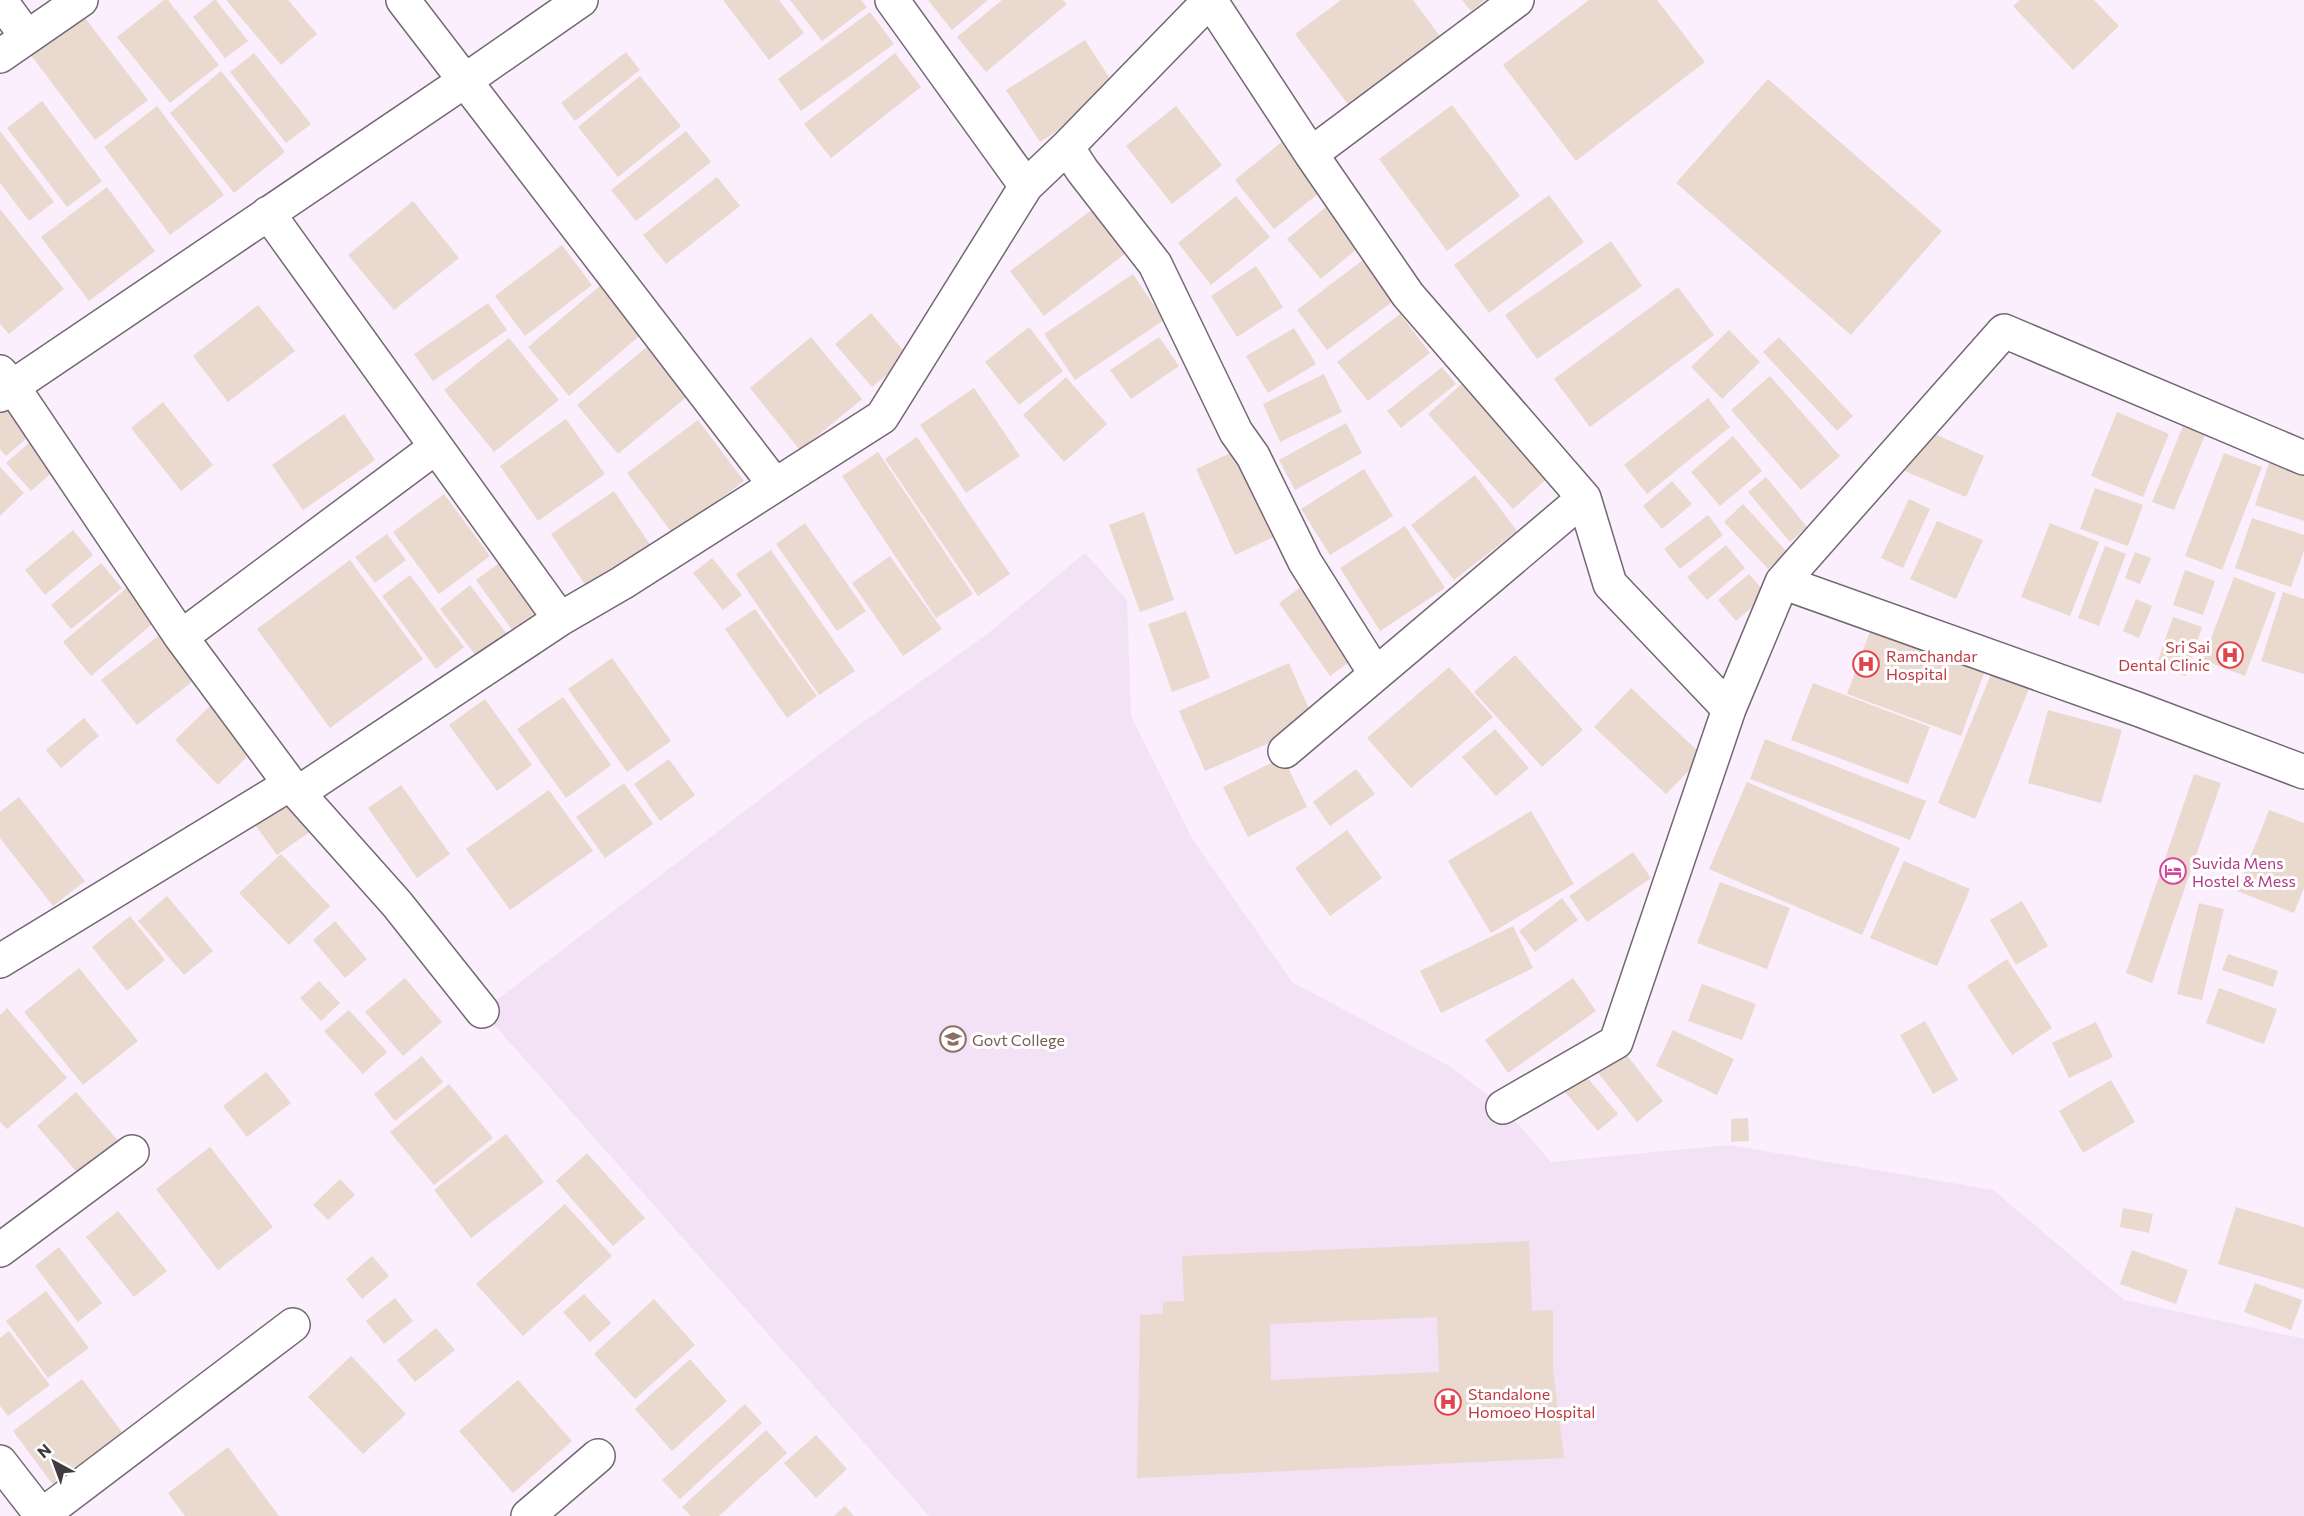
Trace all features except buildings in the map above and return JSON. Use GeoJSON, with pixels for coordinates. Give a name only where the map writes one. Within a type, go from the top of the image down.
{"type":"FeatureCollection","features":[{"type":"Feature","properties":{"kind":"street"},"geometry":{"type":"LineString","coordinates":[[0,0],[27,38]]}},
{"type":"Feature","properties":{"kind":"street"},"geometry":{"type":"LineString","coordinates":[[0,56],[81,0]]}},
{"type":"Feature","properties":{"kind":"street"},"geometry":{"type":"LineString","coordinates":[[403,0],[775,485]]}},
{"type":"Feature","properties":{"kind":"street"},"geometry":{"type":"LineString","coordinates":[[482,1011],[397,904],[294,789],[181,637],[4,385],[20,380],[581,0]]}},
{"type":"Feature","properties":{"kind":"street"},"geometry":{"type":"LineString","coordinates":[[892,0],[1026,186]]}},
{"type":"Feature","properties":{"kind":"street"},"geometry":{"type":"LineString","coordinates":[[0,961],[294,789],[882,417],[1026,186],[1210,0],[1311,154],[1408,295],[1584,498],[1610,584],[1730,709]]}},
{"type":"Feature","properties":{"kind":"street"},"geometry":{"type":"LineString","coordinates":[[1311,154],[1517,0]]}},
{"type":"Feature","properties":{"kind":"street"},"geometry":{"type":"LineString","coordinates":[[1067,147],[1082,170],[1155,264],[1236,432],[1253,456],[1305,562],[1375,673]]}},
{"type":"Feature","properties":{"kind":"street"},"geometry":{"type":"LineString","coordinates":[[268,213],[560,619]]}},
{"type":"Feature","properties":{"kind":"street"},"geometry":{"type":"LineString","coordinates":[[1503,1107],[1616,1042],[1730,709],[1782,582],[2004,331],[2304,458]]}},
{"type":"Feature","properties":{"kind":"street"},"geometry":{"type":"LineString","coordinates":[[181,637],[435,447]]}},
{"type":"Feature","properties":{"kind":"street"},"geometry":{"type":"LineString","coordinates":[[1285,751],[1584,498]]}},
{"type":"Feature","properties":{"kind":"street"},"geometry":{"type":"LineString","coordinates":[[1782,582],[2140,710],[2304,772]]}},
{"type":"Feature","properties":{"kind":"street"},"geometry":{"type":"LineString","coordinates":[[0,1250],[132,1152]]}},
{"type":"Feature","properties":{"kind":"street"},"geometry":{"type":"LineString","coordinates":[[0,1462],[41,1516],[293,1325]]}},
{"type":"Feature","properties":{"kind":"street"},"geometry":{"type":"LineString","coordinates":[[528,1516],[598,1456]]}},
{"type":"Feature","properties":{"kind":"shaded area","name":"Govt College"},"geometry":{"type":"Polygon","coordinates":[[[1085,553],[1127,600],[1131,716],[1193,840],[1292,982],[1451,1067],[1503,1107],[1551,1162],[1729,1145],[1993,1190],[2124,1300],[2304,1339],[2304,1516],[929,1516],[482,1011],[841,738],[986,635],[1085,553]]]}},
{"type":"Feature","properties":{"kind":"place","name":"Sri Sai Dental Clinic"},"geometry":{"type":"Point","coordinates":[2230,655]}},
{"type":"Feature","properties":{"kind":"place","name":"Ramchandar Hospital"},"geometry":{"type":"Point","coordinates":[1866,664]}},
{"type":"Feature","properties":{"kind":"place","name":"Suvida Mens Hostel & Mess"},"geometry":{"type":"Point","coordinates":[2173,871]}},
{"type":"Feature","properties":{"kind":"place","name":"Govt College"},"geometry":{"type":"Point","coordinates":[953,1039]}},
{"type":"Feature","properties":{"kind":"place","name":"Standalone Homoeo Hospital"},"geometry":{"type":"Point","coordinates":[1448,1402]}}]}
